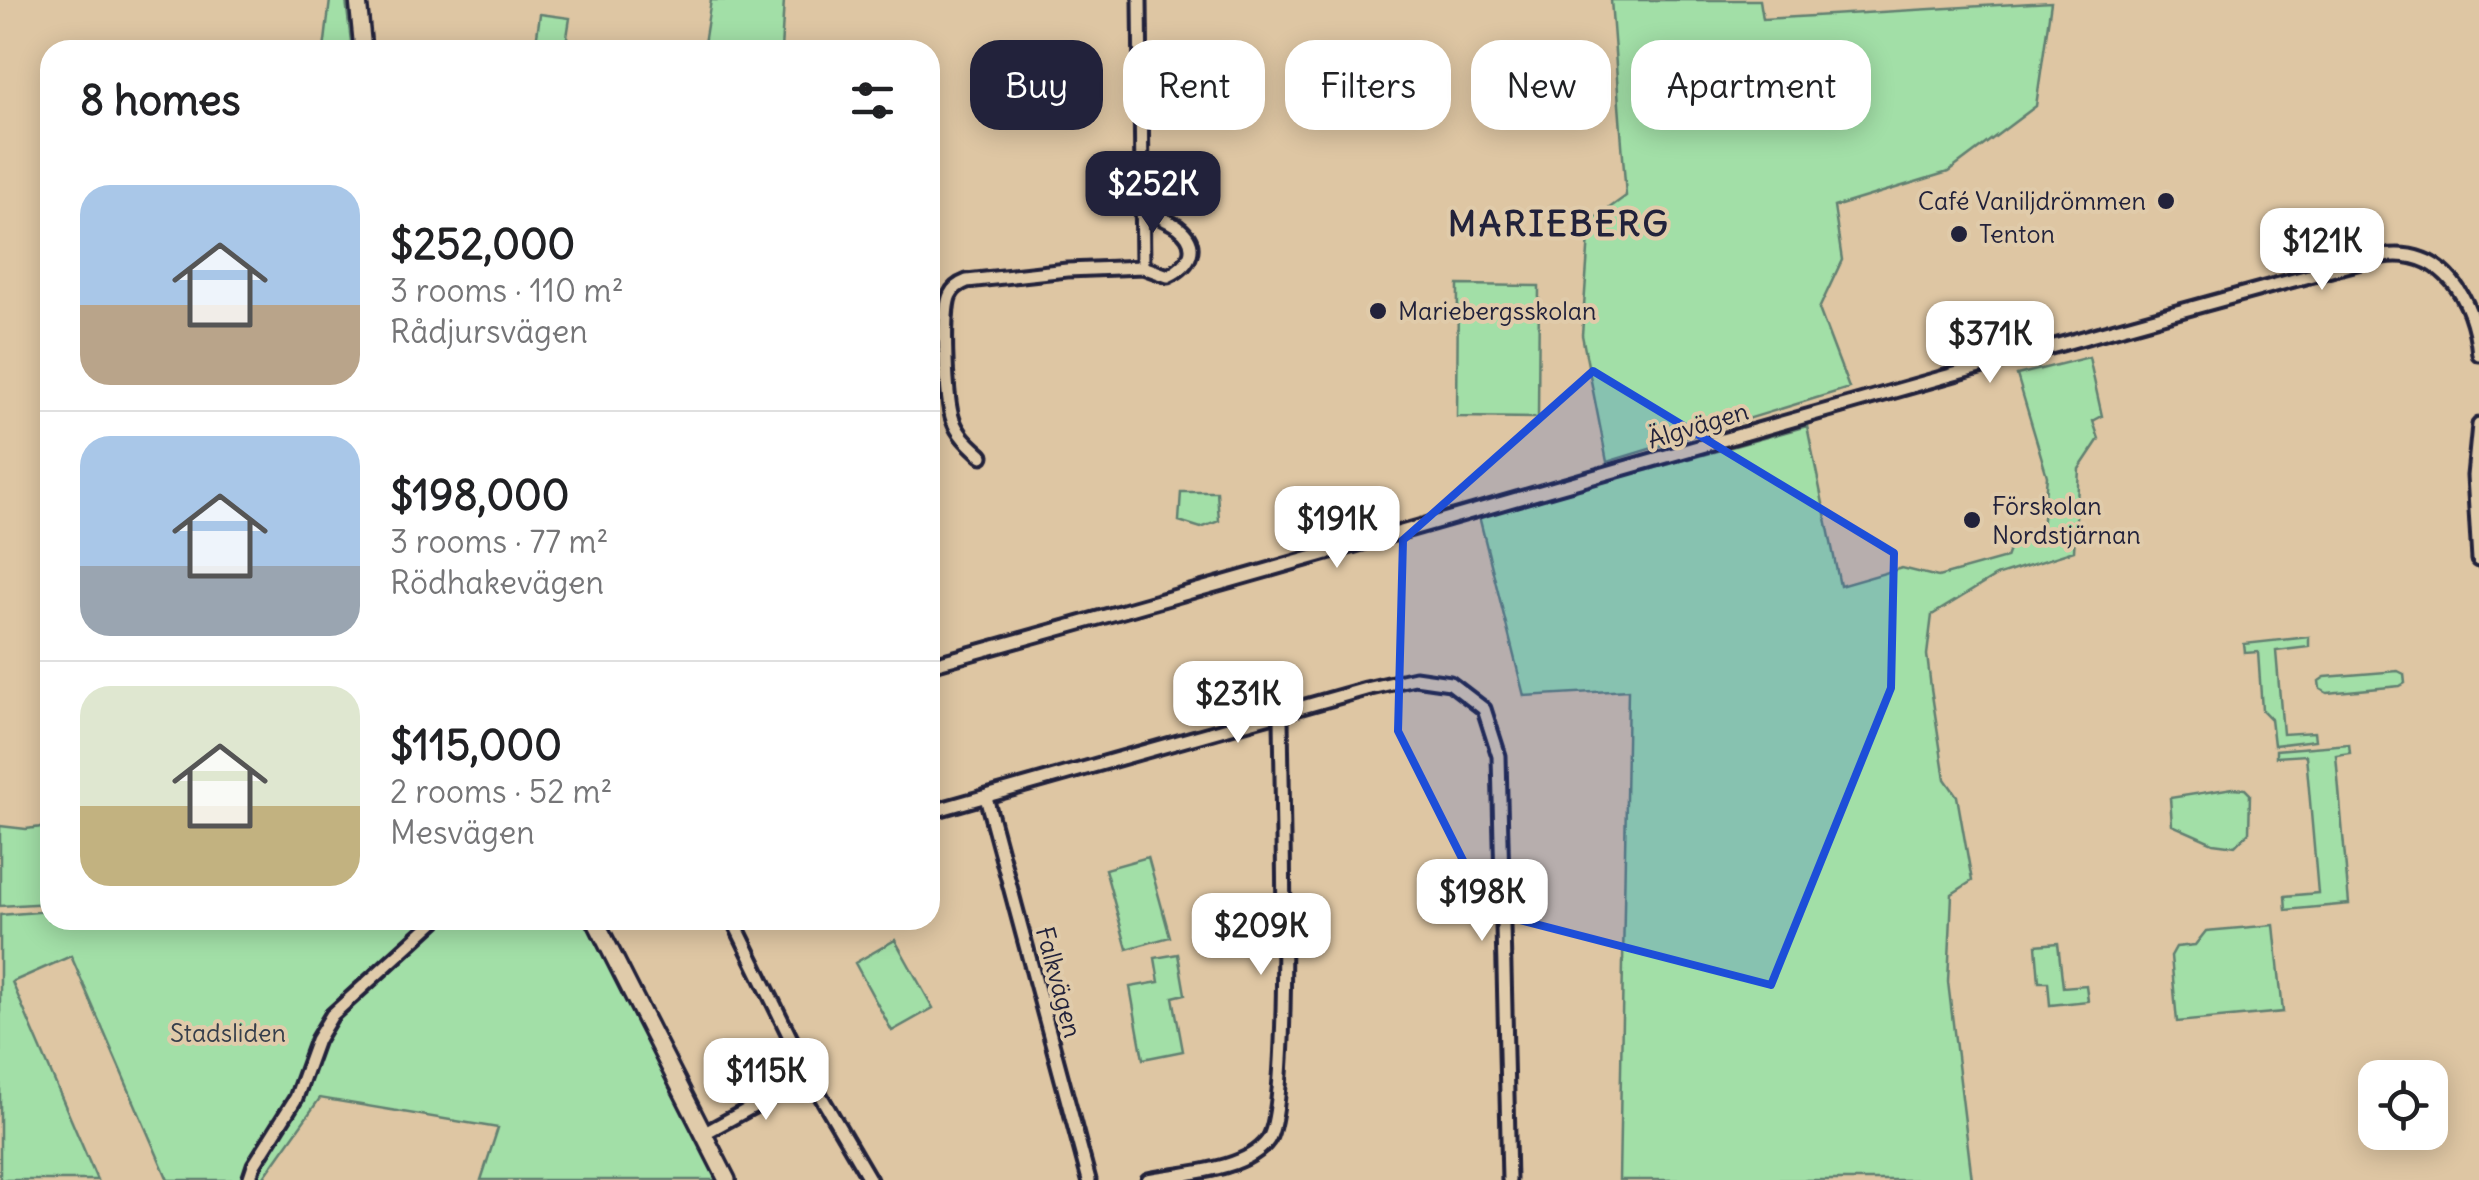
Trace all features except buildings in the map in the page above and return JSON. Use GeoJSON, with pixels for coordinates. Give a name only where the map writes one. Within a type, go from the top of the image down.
{"type":"FeatureCollection","features":[{"type":"Feature","properties":{"kind":"street"},"geometry":{"type":"LineString","coordinates":[[358,0],[362,40]]}},
{"type":"Feature","properties":{"kind":"street"},"geometry":{"type":"LineString","coordinates":[[1140,0],[1143,267]]}},
{"type":"Feature","properties":{"kind":"street"},"geometry":{"type":"LineString","coordinates":[[982,456],[964,440],[953,420],[948,390],[946,309],[950,294],[958,284],[970,280],[1143,267],[1168,276],[1184,269],[1191,253],[1188,238],[1151,212],[1142,196]]}},
{"type":"Feature","properties":{"kind":"street","name":"Älgvägen"},"geometry":{"type":"LineString","coordinates":[[940,663],[2382,256],[2404,255],[2424,261],[2447,277],[2467,300]]}},
{"type":"Feature","properties":{"kind":"street"},"geometry":{"type":"LineString","coordinates":[[2479,293],[2467,300],[2479,354]]}},
{"type":"Feature","properties":{"kind":"street"},"geometry":{"type":"LineString","coordinates":[[2479,425],[2474,476],[2479,560]]}},
{"type":"Feature","properties":{"kind":"street"},"geometry":{"type":"LineString","coordinates":[[940,809],[1415,678],[1450,683],[1484,709],[1499,756],[1509,1180]]}},
{"type":"Feature","properties":{"kind":"street"},"geometry":{"type":"LineString","coordinates":[[1148,1180],[1241,1162],[1270,1138],[1274,1126],[1280,1095],[1282,1000],[1281,713]]}},
{"type":"Feature","properties":{"kind":"street","name":"Falkvägen"},"geometry":{"type":"LineString","coordinates":[[986,796],[1089,1180]]}},
{"type":"Feature","properties":{"kind":"street"},"geometry":{"type":"LineString","coordinates":[[250,1180],[254,1165],[296,1098],[317,1040],[332,1016],[425,930]]}},
{"type":"Feature","properties":{"kind":"street"},"geometry":{"type":"LineString","coordinates":[[601,930],[726,1180]]}},
{"type":"Feature","properties":{"kind":"street"},"geometry":{"type":"LineString","coordinates":[[738,930],[809,1076],[870,1180]]}},
{"type":"Feature","properties":{"kind":"street"},"geometry":{"type":"LineString","coordinates":[[703,1134],[809,1076]]}},
{"type":"Feature","properties":{"kind":"highlighted area"},"geometry":{"type":"Polygon","coordinates":[[[1593,371],[1894,553],[1891,688],[1771,985],[1489,912],[1398,731],[1403,540],[1593,371]]]}},
{"type":"Feature","properties":{"kind":"green space"},"geometry":{"type":"Polygon","coordinates":[[[330,0],[346,0],[351,40],[325,40],[330,0]]]}},
{"type":"Feature","properties":{"kind":"green space"},"geometry":{"type":"Polygon","coordinates":[[[711,0],[784,0],[782,40],[705,40],[711,0]]]}},
{"type":"Feature","properties":{"kind":"green space"},"geometry":{"type":"Polygon","coordinates":[[[1611,0],[1760,0],[1763,19],[2051,2],[2036,106],[1948,172],[1834,207],[1842,260],[1819,309],[1849,388],[1607,462],[1582,335],[1590,222],[1626,196],[1611,0]]]}},
{"type":"Feature","properties":{"kind":"green space"},"geometry":{"type":"Polygon","coordinates":[[[540,14],[570,18],[567,40],[536,40],[540,14]]]}},
{"type":"Feature","properties":{"kind":"green space"},"geometry":{"type":"Polygon","coordinates":[[[1458,285],[1539,286],[1538,418],[1457,417],[1458,285]]]}},
{"type":"Feature","properties":{"kind":"green space"},"geometry":{"type":"Polygon","coordinates":[[[2089,357],[2102,416],[2093,421],[2099,439],[2079,469],[2074,551],[1996,576],[1932,615],[1927,655],[1931,688],[1945,779],[1957,796],[1972,881],[1952,894],[1948,982],[1972,1180],[1619,1180],[1628,690],[1524,696],[1479,516],[1620,472],[1645,471],[1807,426],[1840,586],[1902,568],[1938,577],[2006,558],[2014,536],[2042,529],[2047,476],[2017,375],[2089,357]]]}},
{"type":"Feature","properties":{"kind":"green space"},"geometry":{"type":"Polygon","coordinates":[[[1181,492],[1217,492],[1219,521],[1201,528],[1179,521],[1181,492]]]}},
{"type":"Feature","properties":{"kind":"green space"},"geometry":{"type":"Polygon","coordinates":[[[2309,637],[2309,647],[2276,651],[2283,734],[2314,732],[2315,740],[2274,745],[2271,719],[2262,710],[2258,652],[2245,653],[2244,644],[2309,637]]]}},
{"type":"Feature","properties":{"kind":"green space"},"geometry":{"type":"Polygon","coordinates":[[[2398,671],[2404,674],[2405,683],[2400,686],[2327,693],[2320,689],[2319,681],[2325,677],[2398,671]]]}},
{"type":"Feature","properties":{"kind":"green space"},"geometry":{"type":"Polygon","coordinates":[[[2349,744],[2350,753],[2336,755],[2349,904],[2286,910],[2285,896],[2318,893],[2306,755],[2276,757],[2276,750],[2349,744]]]}},
{"type":"Feature","properties":{"kind":"green space"},"geometry":{"type":"Polygon","coordinates":[[[2245,789],[2250,794],[2249,832],[2235,846],[2213,843],[2172,825],[2170,798],[2245,789]]]}},
{"type":"Feature","properties":{"kind":"green space"},"geometry":{"type":"Polygon","coordinates":[[[0,826],[40,827],[40,904],[0,906],[0,826]]]}},
{"type":"Feature","properties":{"kind":"green space"},"geometry":{"type":"Polygon","coordinates":[[[1148,857],[1170,937],[1127,949],[1105,869],[1148,857]]]}},
{"type":"Feature","properties":{"kind":"green space","name":"Stadsliden"},"geometry":{"type":"Polygon","coordinates":[[[40,912],[40,930],[600,930],[727,1180],[481,1180],[498,1128],[320,1098],[262,1180],[168,1180],[71,956],[12,982],[97,1180],[0,1180],[0,915],[40,912]]]}},
{"type":"Feature","properties":{"kind":"green space"},"geometry":{"type":"Polygon","coordinates":[[[2274,925],[2283,1012],[2177,1022],[2171,956],[2176,947],[2195,945],[2206,931],[2274,925]]]}},
{"type":"Feature","properties":{"kind":"green space"},"geometry":{"type":"Polygon","coordinates":[[[895,940],[933,1008],[892,1031],[855,963],[895,940]]]}},
{"type":"Feature","properties":{"kind":"green space"},"geometry":{"type":"Polygon","coordinates":[[[2058,943],[2063,987],[2086,985],[2088,1001],[2050,1005],[2048,982],[2039,982],[2036,945],[2058,943]]]}},
{"type":"Feature","properties":{"kind":"green space"},"geometry":{"type":"Polygon","coordinates":[[[1178,954],[1185,994],[1173,997],[1183,1051],[1143,1059],[1130,987],[1159,982],[1155,958],[1178,954]]]}},
{"type":"Feature","properties":{"kind":"place","name":"Café Vaniljdrömmen"},"geometry":{"type":"Point","coordinates":[2166,201]}},
{"type":"Feature","properties":{"kind":"place","name":"Tenton"},"geometry":{"type":"Point","coordinates":[1959,234]}},
{"type":"Feature","properties":{"kind":"place","name":"Mariebergsskolan"},"geometry":{"type":"Point","coordinates":[1378,311]}},
{"type":"Feature","properties":{"kind":"place","name":"Förskolan Nordstjärnan"},"geometry":{"type":"Point","coordinates":[1972,520]}},
{"type":"Feature","properties":{"kind":"district","name":"MARIEBERG"},"geometry":{"type":"Point","coordinates":[1559,224]}}]}
